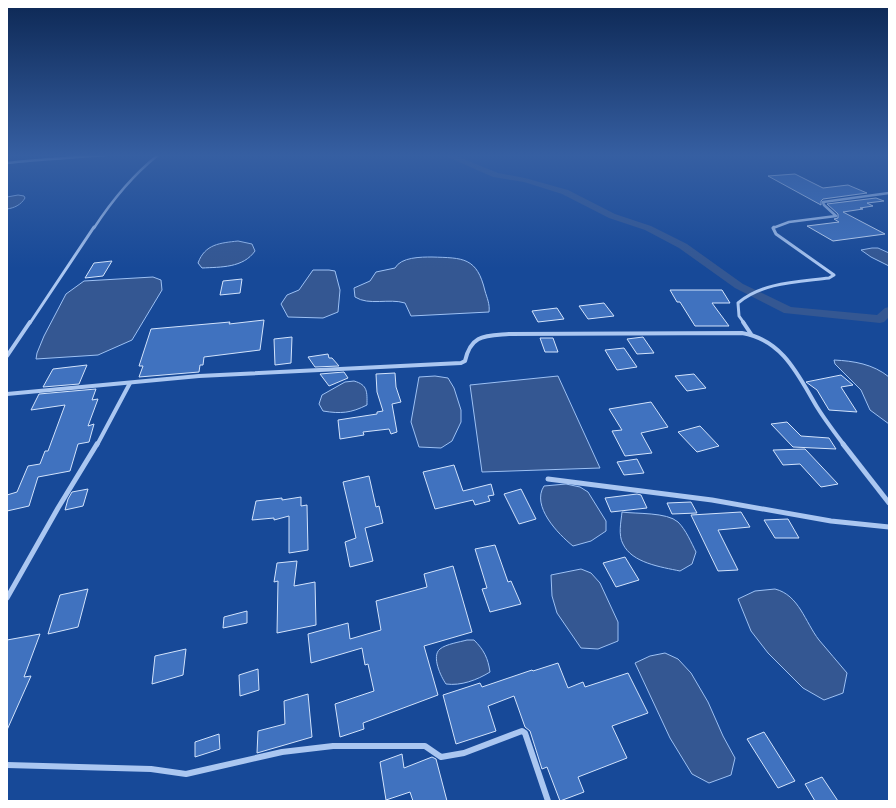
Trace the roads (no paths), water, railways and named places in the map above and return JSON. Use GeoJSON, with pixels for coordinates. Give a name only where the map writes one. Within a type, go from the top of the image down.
{"type":"FeatureCollection","features":[{"type":"Feature","properties":{"kind":"street"},"geometry":{"type":"LineString","coordinates":[[7,356],[104,213],[122,193]]}},
{"type":"Feature","properties":{"kind":"street"},"geometry":{"type":"LineString","coordinates":[[751,334],[739,316],[738,303],[743,298],[756,291],[774,286],[829,278],[834,275],[776,234],[773,228],[789,222],[836,216],[824,205],[823,202],[889,193]]}},
{"type":"Feature","properties":{"kind":"street"},"geometry":{"type":"LineString","coordinates":[[7,394],[301,370],[461,363],[465,361],[470,343],[477,338],[509,334],[663,332],[751,334],[759,337],[781,352],[795,367],[818,408],[849,453],[889,503]]}},
{"type":"Feature","properties":{"kind":"street"},"geometry":{"type":"LineString","coordinates":[[7,598],[58,508],[91,456],[130,383]]}},
{"type":"Feature","properties":{"kind":"street"},"geometry":{"type":"LineString","coordinates":[[548,479],[700,498],[787,513],[828,522],[889,527]]}},
{"type":"Feature","properties":{"kind":"street"},"geometry":{"type":"LineString","coordinates":[[7,765],[151,768],[186,774],[282,752],[333,746],[425,746],[441,757],[464,752],[522,731],[525,733],[548,801]]}},
{"type":"Feature","properties":{"kind":"water"},"geometry":{"type":"Polygon","coordinates":[[[18,195],[24,196],[25,198],[17,206],[7,209],[7,197],[18,195]]]}},
{"type":"Feature","properties":{"kind":"water"},"geometry":{"type":"Polygon","coordinates":[[[238,241],[252,244],[255,251],[244,261],[231,266],[202,268],[198,263],[209,248],[219,244],[238,241]]]}},
{"type":"Feature","properties":{"kind":"water"},"geometry":{"type":"Polygon","coordinates":[[[878,248],[889,253],[889,266],[861,250],[878,248]]]}},
{"type":"Feature","properties":{"kind":"water"},"geometry":{"type":"Polygon","coordinates":[[[432,257],[460,259],[473,266],[478,271],[482,280],[488,301],[489,312],[411,316],[405,303],[392,301],[373,302],[361,300],[355,297],[354,288],[370,281],[376,272],[395,268],[398,264],[406,260],[432,257]]]}},
{"type":"Feature","properties":{"kind":"water"},"geometry":{"type":"Polygon","coordinates":[[[313,270],[335,271],[340,290],[338,312],[323,318],[288,317],[281,304],[287,295],[299,290],[313,270]]]}},
{"type":"Feature","properties":{"kind":"water"},"geometry":{"type":"Polygon","coordinates":[[[153,277],[161,280],[162,290],[132,340],[98,355],[36,359],[44,336],[66,294],[84,281],[153,277]]]}},
{"type":"Feature","properties":{"kind":"water"},"geometry":{"type":"Polygon","coordinates":[[[834,360],[849,361],[870,366],[889,377],[889,424],[870,410],[861,390],[835,364],[834,360]]]}},
{"type":"Feature","properties":{"kind":"water"},"geometry":{"type":"Polygon","coordinates":[[[435,376],[448,378],[454,388],[461,410],[461,422],[452,441],[441,448],[419,447],[411,422],[419,377],[435,376]]]}},
{"type":"Feature","properties":{"kind":"water"},"geometry":{"type":"Polygon","coordinates":[[[558,376],[600,468],[482,472],[470,385],[558,376]]]}},
{"type":"Feature","properties":{"kind":"water"},"geometry":{"type":"Polygon","coordinates":[[[354,381],[362,385],[366,390],[367,405],[356,410],[346,412],[323,411],[319,404],[322,395],[345,382],[354,381]]]}},
{"type":"Feature","properties":{"kind":"water"},"geometry":{"type":"Polygon","coordinates":[[[566,484],[580,487],[588,492],[606,521],[606,531],[591,541],[573,546],[560,534],[548,519],[541,502],[541,494],[544,486],[566,484]]]}},
{"type":"Feature","properties":{"kind":"water"},"geometry":{"type":"Polygon","coordinates":[[[622,512],[667,516],[678,522],[686,532],[696,552],[692,564],[680,571],[648,563],[633,556],[621,540],[620,528],[622,512]]]}},
{"type":"Feature","properties":{"kind":"water"},"geometry":{"type":"Polygon","coordinates":[[[581,569],[591,573],[600,583],[618,622],[618,641],[598,649],[581,648],[557,613],[552,596],[551,575],[581,569]]]}},
{"type":"Feature","properties":{"kind":"water"},"geometry":{"type":"Polygon","coordinates":[[[775,589],[783,592],[796,603],[819,640],[847,673],[843,693],[824,700],[803,688],[768,653],[751,631],[738,599],[755,591],[775,589]]]}},
{"type":"Feature","properties":{"kind":"water"},"geometry":{"type":"Polygon","coordinates":[[[474,640],[480,647],[487,658],[490,672],[469,682],[446,684],[438,666],[436,656],[437,652],[453,643],[474,640]]]}},
{"type":"Feature","properties":{"kind":"water"},"geometry":{"type":"Polygon","coordinates":[[[665,653],[678,659],[691,673],[708,702],[723,736],[735,758],[731,775],[709,783],[692,774],[670,738],[635,663],[650,656],[665,653]]]}},
{"type":"Feature","properties":{"kind":"waterway"},"geometry":{"type":"LineString","coordinates":[[566,193],[612,216],[648,228],[683,246],[739,286],[788,310],[880,319],[889,311]]}}]}
